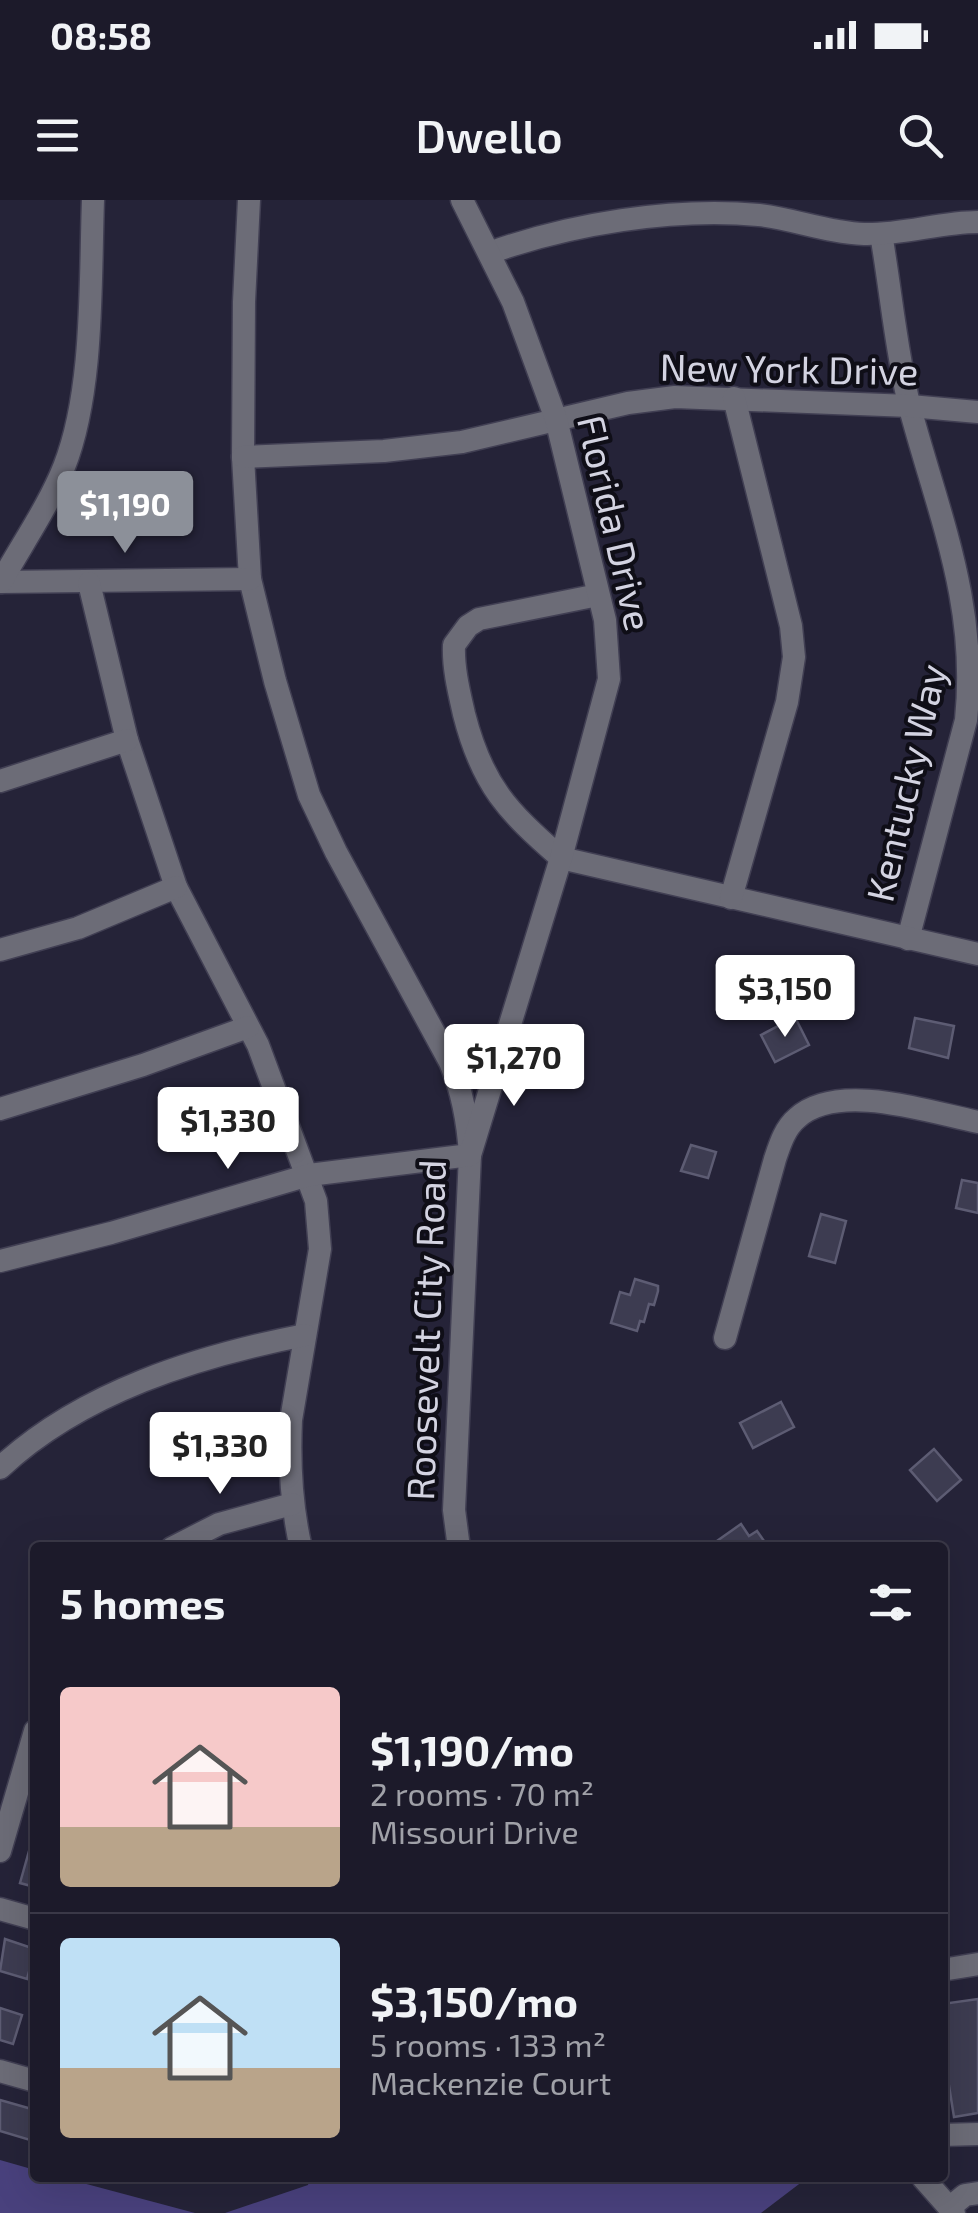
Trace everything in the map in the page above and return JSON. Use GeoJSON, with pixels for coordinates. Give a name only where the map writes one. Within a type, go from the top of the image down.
{"type":"FeatureCollection","features":[{"type":"Feature","properties":{"kind":"street"},"geometry":{"type":"LineString","coordinates":[[93,200],[83,381],[75,431],[64,467],[0,582],[250,579]]}},
{"type":"Feature","properties":{"kind":"street","name":"Roosevelt City Road"},"geometry":{"type":"LineString","coordinates":[[249,200],[243,457],[250,579],[309,795],[458,1081],[464,1103],[470,1155],[455,1495],[459,1542]]}},
{"type":"Feature","properties":{"kind":"street","name":"Florida Drive"},"geometry":{"type":"LineString","coordinates":[[462,200],[523,328],[556,420],[608,642],[607,694],[562,858],[470,1155]]}},
{"type":"Feature","properties":{"kind":"street"},"geometry":{"type":"LineString","coordinates":[[489,253],[628,210],[741,214],[802,211],[860,234],[978,222]]}},
{"type":"Feature","properties":{"kind":"street","name":"Kentucky Way"},"geometry":{"type":"LineString","coordinates":[[882,234],[910,406],[963,576],[973,664],[966,720],[908,939]]}},
{"type":"Feature","properties":{"kind":"street"},"geometry":{"type":"LineString","coordinates":[[731,898],[787,702],[794,656],[791,626],[734,398]]}},
{"type":"Feature","properties":{"kind":"street","name":"New York Drive"},"geometry":{"type":"LineString","coordinates":[[243,457],[414,448],[473,440],[652,399],[734,398],[978,412]]}},
{"type":"Feature","properties":{"kind":"street"},"geometry":{"type":"LineString","coordinates":[[90,583],[126,740],[176,887],[265,1062],[309,1175],[320,1231],[292,1420],[292,1504],[300,1542]]}},
{"type":"Feature","properties":{"kind":"street"},"geometry":{"type":"LineString","coordinates":[[598,595],[478,619],[454,645],[460,696],[481,769],[511,812],[562,858],[978,954]]}},
{"type":"Feature","properties":{"kind":"street"},"geometry":{"type":"LineString","coordinates":[[0,781],[126,740]]}},
{"type":"Feature","properties":{"kind":"street"},"geometry":{"type":"LineString","coordinates":[[0,950],[78,928],[176,887]]}},
{"type":"Feature","properties":{"kind":"street"},"geometry":{"type":"LineString","coordinates":[[0,1109],[248,1028]]}},
{"type":"Feature","properties":{"kind":"street"},"geometry":{"type":"LineString","coordinates":[[458,1081],[485,1070],[502,1046]]}},
{"type":"Feature","properties":{"kind":"street"},"geometry":{"type":"LineString","coordinates":[[725,1338],[775,1159],[796,1118],[823,1102],[857,1100],[978,1122]]}},
{"type":"Feature","properties":{"kind":"street"},"geometry":{"type":"LineString","coordinates":[[0,1261],[111,1234],[309,1175],[470,1155]]}},
{"type":"Feature","properties":{"kind":"street"},"geometry":{"type":"LineString","coordinates":[[0,1468],[62,1420],[108,1397],[200,1361],[306,1335]]}},
{"type":"Feature","properties":{"kind":"street"},"geometry":{"type":"LineString","coordinates":[[184,1542],[219,1524],[292,1504]]}},
{"type":"Feature","properties":{"kind":"street"},"geometry":{"type":"LineString","coordinates":[[0,1851],[30,1748]]}},
{"type":"Feature","properties":{"kind":"street"},"geometry":{"type":"LineString","coordinates":[[0,1909],[30,1918]]}},
{"type":"Feature","properties":{"kind":"street"},"geometry":{"type":"LineString","coordinates":[[948,1969],[978,1964]]}},
{"type":"Feature","properties":{"kind":"street"},"geometry":{"type":"LineString","coordinates":[[0,2071],[30,2080]]}},
{"type":"Feature","properties":{"kind":"street"},"geometry":{"type":"LineString","coordinates":[[948,2135],[978,2134]]}},
{"type":"Feature","properties":{"kind":"street"},"geometry":{"type":"LineString","coordinates":[[927,2182],[952,2210],[965,2195],[978,2193]]}},
{"type":"Feature","properties":{"kind":"shaded area"},"geometry":{"type":"Polygon","coordinates":[[[0,2160],[30,2169],[30,2182],[79,2182],[195,2213],[0,2213],[0,2160]]]}},
{"type":"Feature","properties":{"kind":"shaded area"},"geometry":{"type":"Polygon","coordinates":[[[802,2182],[761,2213],[225,2213],[308,2185],[802,2182]]]}},
{"type":"Feature","properties":{"kind":"building"},"geometry":{"type":"Polygon","coordinates":[[[795,1017],[809,1045],[775,1062],[761,1035],[795,1017]]]}},
{"type":"Feature","properties":{"kind":"building"},"geometry":{"type":"Polygon","coordinates":[[[915,1018],[954,1026],[948,1058],[909,1048],[915,1018]]]}},
{"type":"Feature","properties":{"kind":"building"},"geometry":{"type":"Polygon","coordinates":[[[691,1145],[716,1152],[708,1178],[681,1171],[691,1145]]]}},
{"type":"Feature","properties":{"kind":"building"},"geometry":{"type":"Polygon","coordinates":[[[962,1180],[978,1183],[978,1213],[956,1208],[962,1180]]]}},
{"type":"Feature","properties":{"kind":"building"},"geometry":{"type":"Polygon","coordinates":[[[821,1214],[846,1221],[835,1263],[809,1256],[821,1214]]]}},
{"type":"Feature","properties":{"kind":"building"},"geometry":{"type":"Polygon","coordinates":[[[635,1279],[658,1286],[654,1305],[649,1304],[637,1331],[611,1323],[620,1292],[630,1295],[635,1279]]]}},
{"type":"Feature","properties":{"kind":"building"},"geometry":{"type":"Polygon","coordinates":[[[781,1402],[794,1427],[753,1448],[740,1423],[781,1402]]]}},
{"type":"Feature","properties":{"kind":"building"},"geometry":{"type":"Polygon","coordinates":[[[934,1449],[961,1480],[937,1501],[910,1470],[934,1449]]]}},
{"type":"Feature","properties":{"kind":"building"},"geometry":{"type":"Polygon","coordinates":[[[741,1524],[749,1536],[757,1531],[765,1542],[716,1542],[741,1524]]]}},
{"type":"Feature","properties":{"kind":"building"},"geometry":{"type":"Polygon","coordinates":[[[30,1848],[30,1886],[20,1883],[30,1848]]]}},
{"type":"Feature","properties":{"kind":"building"},"geometry":{"type":"Polygon","coordinates":[[[5,1939],[30,1947],[27,1979],[0,1971],[5,1939]]]}},
{"type":"Feature","properties":{"kind":"building"},"geometry":{"type":"Polygon","coordinates":[[[978,1999],[978,2113],[954,2117],[948,2080],[948,2003],[978,1999]]]}},
{"type":"Feature","properties":{"kind":"building"},"geometry":{"type":"Polygon","coordinates":[[[0,2008],[22,2015],[13,2044],[0,2040],[0,2008]]]}},
{"type":"Feature","properties":{"kind":"building"},"geometry":{"type":"Polygon","coordinates":[[[0,2100],[30,2109],[30,2140],[0,2131],[0,2100]]]}}]}
